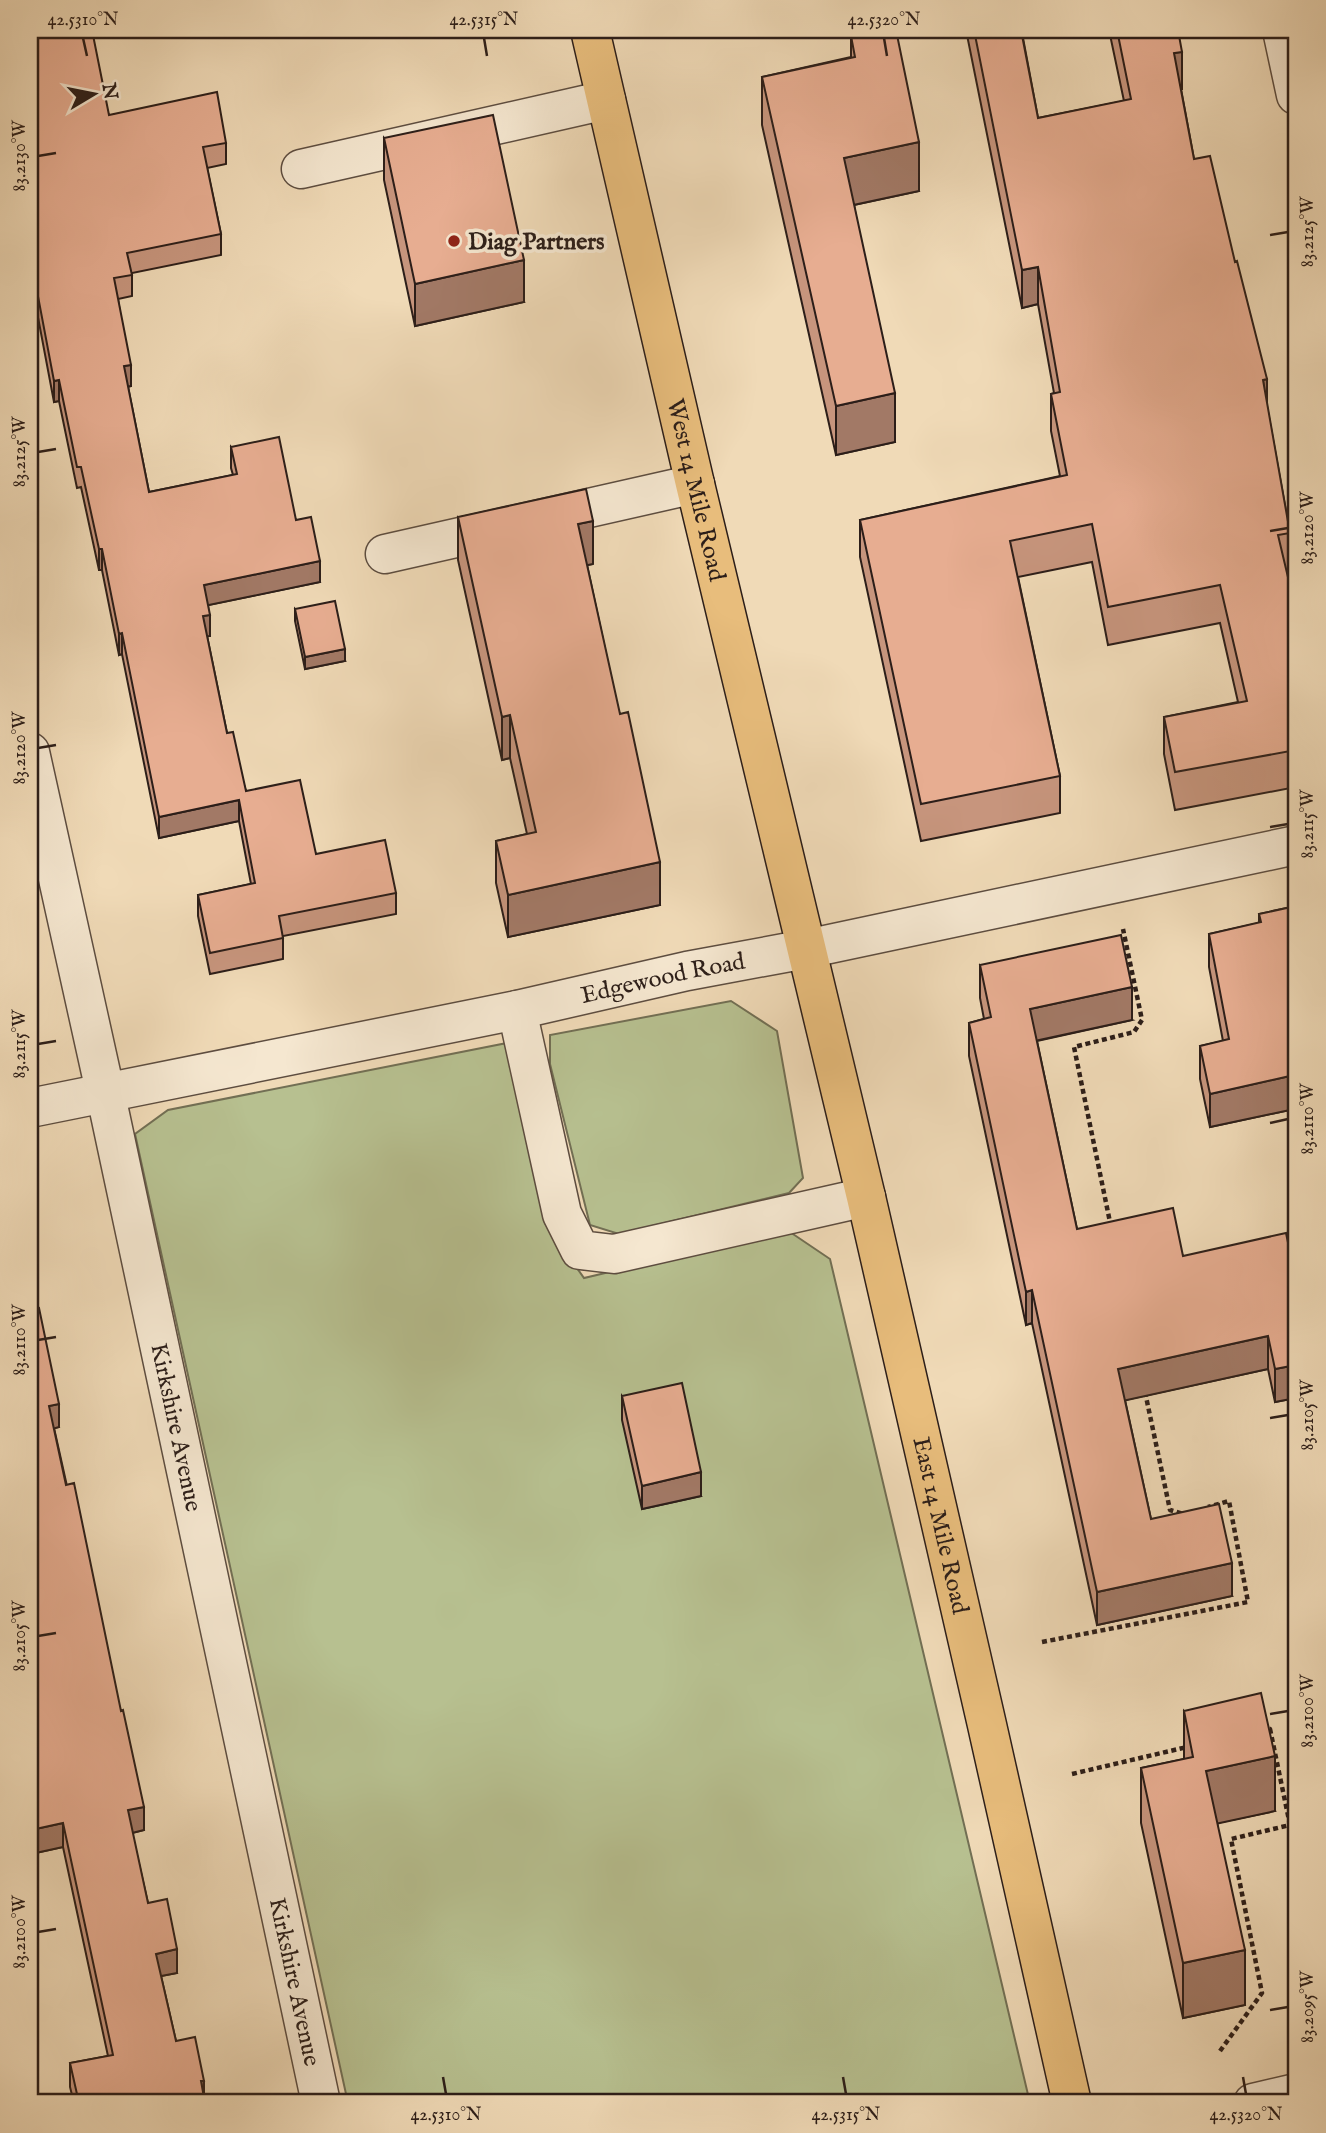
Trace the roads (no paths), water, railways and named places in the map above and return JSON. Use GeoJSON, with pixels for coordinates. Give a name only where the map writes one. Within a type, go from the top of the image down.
{"type":"FeatureCollection","features":[{"type":"Feature","properties":{"kind":"main road","name":"West 14 Mile Road"},"geometry":{"type":"LineString","coordinates":[[590,30],[806,949]]}},
{"type":"Feature","properties":{"kind":"main road","name":"East 14 Mile Road"},"geometry":{"type":"LineString","coordinates":[[806,949],[866,1197],[1072,2103]]}},
{"type":"Feature","properties":{"kind":"street"},"geometry":{"type":"LineString","coordinates":[[1282,30],[1296,95]]}},
{"type":"Feature","properties":{"kind":"street"},"geometry":{"type":"LineString","coordinates":[[301,169],[606,100]]}},
{"type":"Feature","properties":{"kind":"street"},"geometry":{"type":"LineString","coordinates":[[385,554],[695,484]]}},
{"type":"Feature","properties":{"kind":"street","name":"Kirkshire Avenue"},"geometry":{"type":"LineString","coordinates":[[30,752],[321,2103]]}},
{"type":"Feature","properties":{"kind":"street","name":"Edgewood Road"},"geometry":{"type":"LineString","coordinates":[[30,1108],[517,1010],[687,971],[806,949],[1296,845]]}},
{"type":"Feature","properties":{"kind":"street"},"geometry":{"type":"LineString","coordinates":[[517,1010],[562,1214],[580,1250],[614,1254],[866,1197]]}},
{"type":"Feature","properties":{"kind":"street"},"geometry":{"type":"LineString","coordinates":[[1253,2103],[1296,2093]]}},
{"type":"Feature","properties":{"kind":"place","name":"Diag Partners"},"geometry":{"type":"Point","coordinates":[454,241]}}]}
